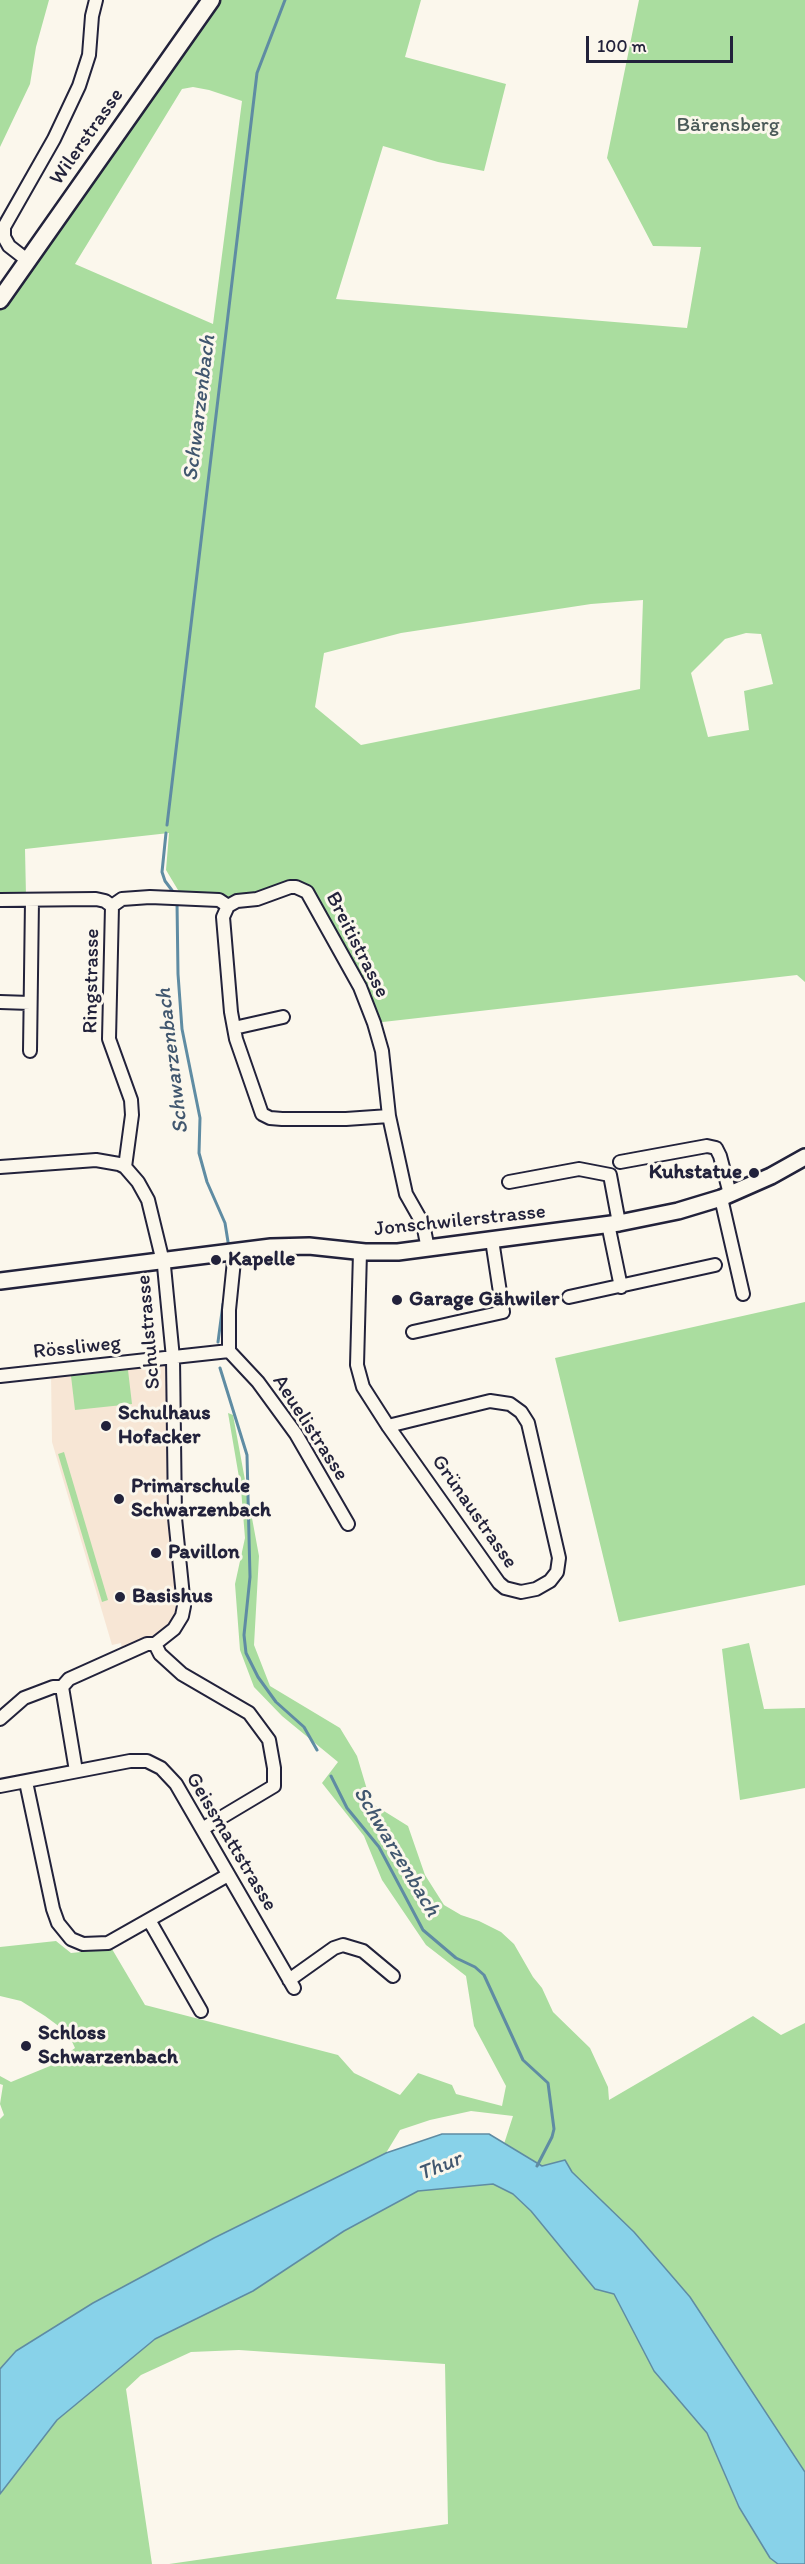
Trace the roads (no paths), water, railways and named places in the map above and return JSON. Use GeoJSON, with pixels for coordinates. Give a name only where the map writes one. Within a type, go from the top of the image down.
{"type":"FeatureCollection","features":[{"type":"Feature","properties":{"kind":"main road","name":"Wilerstrasse"},"geometry":{"type":"LineString","coordinates":[[0,300],[211,0]]}},
{"type":"Feature","properties":{"kind":"street"},"geometry":{"type":"LineString","coordinates":[[27,260],[9,246],[4,237],[4,227],[54,139],[80,86],[89,55],[96,0]]}},
{"type":"Feature","properties":{"kind":"street","name":"Breitistrasse"},"geometry":{"type":"LineString","coordinates":[[112,906],[126,898],[219,900],[228,906],[237,901],[257,898],[290,887],[302,889],[311,897],[360,987],[374,1023],[382,1051],[389,1116],[406,1194],[423,1224],[428,1249]]}},
{"type":"Feature","properties":{"kind":"street","name":"Ringstrasse"},"geometry":{"type":"LineString","coordinates":[[0,900],[96,899],[105,900],[112,906],[109,1039],[131,1100],[131,1125],[125,1167]]}},
{"type":"Feature","properties":{"kind":"street"},"geometry":{"type":"LineString","coordinates":[[30,1051],[32,900]]}},
{"type":"Feature","properties":{"kind":"street"},"geometry":{"type":"LineString","coordinates":[[228,906],[223,917],[234,1028],[256,1101],[265,1116],[282,1119],[389,1116]]}},
{"type":"Feature","properties":{"kind":"street"},"geometry":{"type":"LineString","coordinates":[[0,1002],[30,1003]]}},
{"type":"Feature","properties":{"kind":"street"},"geometry":{"type":"LineString","coordinates":[[234,1028],[283,1017]]}},
{"type":"Feature","properties":{"kind":"street"},"geometry":{"type":"LineString","coordinates":[[620,1162],[707,1146],[716,1148],[720,1156],[743,1294]]}},
{"type":"Feature","properties":{"kind":"street","name":"Jonschwilerstrasse"},"geometry":{"type":"LineString","coordinates":[[0,1281],[235,1251],[309,1246],[379,1253],[428,1249],[614,1224],[678,1211],[725,1196],[771,1176],[805,1157]]}},
{"type":"Feature","properties":{"kind":"street"},"geometry":{"type":"LineString","coordinates":[[0,1167],[96,1160],[125,1167]]}},
{"type":"Feature","properties":{"kind":"street","name":"Schulstrasse"},"geometry":{"type":"LineString","coordinates":[[0,1719],[24,1698],[53,1687],[62,1687],[69,1679],[147,1644],[155,1644],[174,1629],[182,1616],[184,1606],[175,1518],[173,1358],[163,1260],[148,1200],[125,1167]]}},
{"type":"Feature","properties":{"kind":"street"},"geometry":{"type":"LineString","coordinates":[[509,1182],[579,1169],[610,1175],[621,1287]]}},
{"type":"Feature","properties":{"kind":"street"},"geometry":{"type":"LineString","coordinates":[[413,1332],[504,1312],[492,1240]]}},
{"type":"Feature","properties":{"kind":"street"},"geometry":{"type":"LineString","coordinates":[[229,1351],[229,1310],[235,1251]]}},
{"type":"Feature","properties":{"kind":"street","name":"Grünaustrasse"},"geometry":{"type":"LineString","coordinates":[[360,1252],[359,1377],[363,1387],[388,1426],[499,1583],[506,1588],[521,1592],[536,1589],[550,1581],[556,1572],[559,1558],[528,1423],[521,1412],[510,1404],[490,1401],[388,1426]]}},
{"type":"Feature","properties":{"kind":"street"},"geometry":{"type":"LineString","coordinates":[[569,1298],[715,1265]]}},
{"type":"Feature","properties":{"kind":"street","name":"Rössliweg"},"geometry":{"type":"LineString","coordinates":[[0,1376],[229,1351]]}},
{"type":"Feature","properties":{"kind":"street","name":"Aeuelistrasse"},"geometry":{"type":"LineString","coordinates":[[229,1351],[258,1382],[296,1434],[348,1524]]}},
{"type":"Feature","properties":{"kind":"street"},"geometry":{"type":"LineString","coordinates":[[155,1644],[160,1654],[182,1674],[249,1713],[261,1725],[271,1748],[274,1786],[202,1829]]}},
{"type":"Feature","properties":{"kind":"street"},"geometry":{"type":"LineString","coordinates":[[62,1687],[76,1771]]}},
{"type":"Feature","properties":{"kind":"street","name":"Geissmattstrasse"},"geometry":{"type":"LineString","coordinates":[[0,1786],[133,1761],[154,1763],[174,1782],[292,1984],[334,1948],[343,1945],[363,1952],[393,1976]]}},
{"type":"Feature","properties":{"kind":"street"},"geometry":{"type":"LineString","coordinates":[[26,1782],[52,1909],[64,1932],[71,1939],[83,1944],[97,1944],[119,1937],[228,1875]]}},
{"type":"Feature","properties":{"kind":"street"},"geometry":{"type":"LineString","coordinates":[[149,1920],[201,2011]]}},
{"type":"Feature","properties":{"kind":"water","name":"Thur"},"geometry":{"type":"Polygon","coordinates":[[[442,2134],[489,2134],[542,2166],[565,2160],[572,2172],[634,2232],[690,2297],[805,2472],[805,2564],[778,2564],[770,2558],[739,2507],[707,2433],[654,2371],[614,2294],[595,2289],[531,2211],[513,2194],[493,2184],[418,2191],[344,2231],[253,2291],[155,2339],[57,2420],[0,2494],[0,2369],[16,2351],[93,2303],[214,2238],[386,2153],[442,2134]]]}},
{"type":"Feature","properties":{"kind":"waterway","name":"Schwarzenbach"},"geometry":{"type":"LineString","coordinates":[[167,825],[257,73],[285,0]]}},
{"type":"Feature","properties":{"kind":"waterway","name":"Schwarzenbach"},"geometry":{"type":"LineString","coordinates":[[166,833],[162,872],[165,881],[174,893]]}},
{"type":"Feature","properties":{"kind":"waterway","name":"Schwarzenbach"},"geometry":{"type":"LineString","coordinates":[[177,902],[178,974],[182,1029],[200,1118],[199,1153],[207,1182],[225,1223],[229,1248]]}},
{"type":"Feature","properties":{"kind":"waterway","name":"Schwarzenbach"},"geometry":{"type":"LineString","coordinates":[[218,1342],[223,1304]]}},
{"type":"Feature","properties":{"kind":"waterway","name":"Schwarzenbach"},"geometry":{"type":"LineString","coordinates":[[220,1368],[247,1455],[250,1577],[244,1635],[246,1653],[258,1677],[276,1702],[304,1727],[317,1750]]}},
{"type":"Feature","properties":{"kind":"waterway","name":"Schwarzenbach"},"geometry":{"type":"LineString","coordinates":[[331,1776],[347,1808],[379,1847],[423,1930],[456,1958],[475,1967],[484,1975],[523,2060],[548,2083],[554,2129],[537,2166]]}},
{"type":"Feature","properties":{"kind":"place","name":"Kuhstatue"},"geometry":{"type":"Point","coordinates":[754,1173]}},
{"type":"Feature","properties":{"kind":"place","name":"Kapelle"},"geometry":{"type":"Point","coordinates":[216,1260]}},
{"type":"Feature","properties":{"kind":"place","name":"Garage Gähwiler"},"geometry":{"type":"Point","coordinates":[397,1300]}},
{"type":"Feature","properties":{"kind":"place","name":"Schulhaus Hofacker"},"geometry":{"type":"Point","coordinates":[106,1426]}},
{"type":"Feature","properties":{"kind":"place","name":"Primarschule Schwarzenbach"},"geometry":{"type":"Point","coordinates":[119,1499]}},
{"type":"Feature","properties":{"kind":"place","name":"Pavillon"},"geometry":{"type":"Point","coordinates":[156,1553]}},
{"type":"Feature","properties":{"kind":"place","name":"Basishus"},"geometry":{"type":"Point","coordinates":[120,1597]}},
{"type":"Feature","properties":{"kind":"place","name":"Schloss Schwarzenbach"},"geometry":{"type":"Point","coordinates":[26,2046]}},
{"type":"Feature","properties":{"kind":"park label","name":"Bärensberg"},"geometry":{"type":"Point","coordinates":[728,126]}}]}
